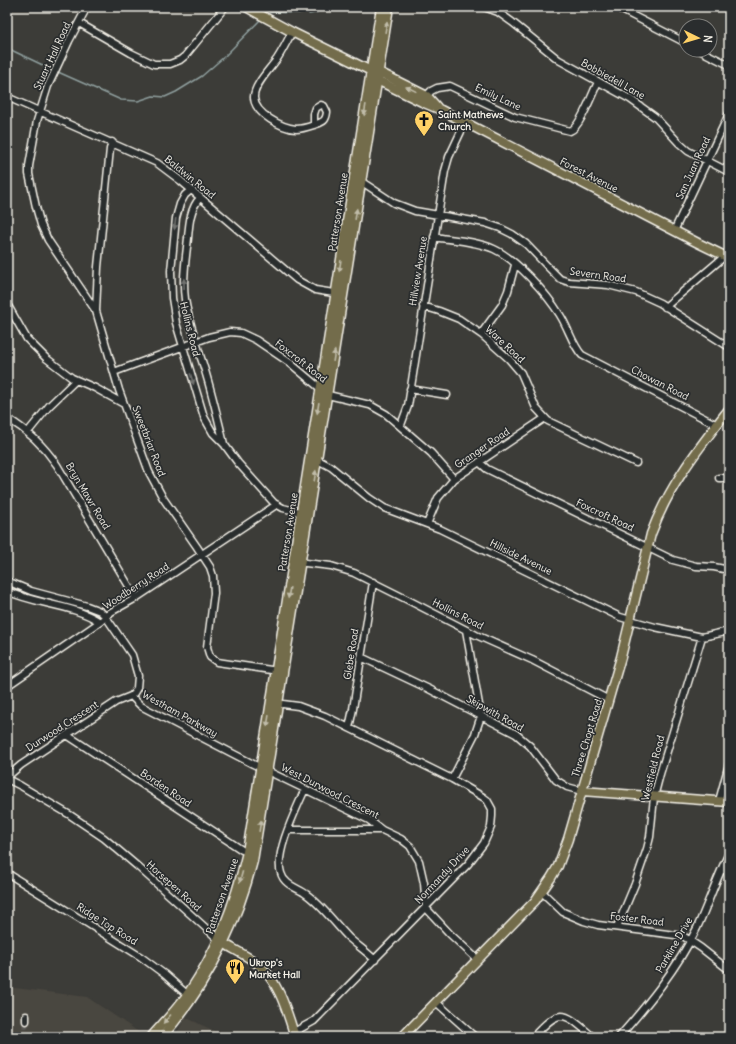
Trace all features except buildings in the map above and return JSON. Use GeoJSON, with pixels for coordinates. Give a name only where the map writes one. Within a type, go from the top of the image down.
{"type":"FeatureCollection","features":[{"type":"Feature","properties":{"kind":"main road","name":"Forest Avenue"},"geometry":{"type":"LineString","coordinates":[[246,7],[424,99],[465,123],[727,257]]}},
{"type":"Feature","properties":{"kind":"main road","name":"Patterson Avenue"},"geometry":{"type":"LineString","coordinates":[[314,458],[321,388],[362,181],[376,74],[381,7]]}},
{"type":"Feature","properties":{"kind":"main road","name":"Patterson Avenue"},"geometry":{"type":"LineString","coordinates":[[162,1037],[213,965],[221,941],[242,900],[265,769],[314,458],[328,395],[354,176],[389,7]]}},
{"type":"Feature","properties":{"kind":"main road","name":"Three Chopt Road"},"geometry":{"type":"LineString","coordinates":[[402,1037],[529,908],[551,878],[562,855],[609,700],[656,519],[670,491],[687,464],[729,409]]}},
{"type":"Feature","properties":{"kind":"main road","name":"Skipwith Road"},"geometry":{"type":"LineString","coordinates":[[582,791],[729,802]]}},
{"type":"Feature","properties":{"kind":"main road","name":"Horsepen Road"},"geometry":{"type":"LineString","coordinates":[[221,941],[255,962],[267,973],[279,992],[295,1034]]}},
{"type":"Feature","properties":{"kind":"main road","name":"Patterson Avenue"},"geometry":{"type":"LineString","coordinates":[[151,1037],[190,997]]}},
{"type":"Feature","properties":{"kind":"street","name":"Stuart Hall Road"},"geometry":{"type":"LineString","coordinates":[[87,7],[52,76],[40,110],[29,166],[30,185],[41,225],[48,240],[96,311]]}},
{"type":"Feature","properties":{"kind":"street"},"geometry":{"type":"LineString","coordinates":[[79,23],[142,59],[154,64],[164,65],[177,62],[185,56],[225,7]]}},
{"type":"Feature","properties":{"kind":"street","name":"Bobbiedell Lane"},"geometry":{"type":"LineString","coordinates":[[484,7],[498,12],[559,60],[646,109],[662,124],[678,143],[688,151],[729,172]]}},
{"type":"Feature","properties":{"kind":"street"},"geometry":{"type":"LineString","coordinates":[[616,7],[678,39]]}},
{"type":"Feature","properties":{"kind":"street"},"geometry":{"type":"LineString","coordinates":[[292,32],[278,58],[258,86],[254,95],[255,103],[257,109],[283,126],[300,129],[314,125]]}},
{"type":"Feature","properties":{"kind":"street"},"geometry":{"type":"LineString","coordinates":[[715,58],[729,65]]}},
{"type":"Feature","properties":{"kind":"street","name":"Emily Lane"},"geometry":{"type":"LineString","coordinates":[[424,99],[431,91],[437,88],[450,86],[515,117],[572,131],[580,122],[598,82]]}},
{"type":"Feature","properties":{"kind":"street","name":"Baldwin Road"},"geometry":{"type":"LineString","coordinates":[[7,97],[40,110],[157,163],[297,280],[315,290],[340,294]]}},
{"type":"Feature","properties":{"kind":"street","name":"San Juan Road"},"geometry":{"type":"LineString","coordinates":[[674,231],[729,114]]}},
{"type":"Feature","properties":{"kind":"street","name":"Hillview Avenue"},"geometry":{"type":"LineString","coordinates":[[401,426],[408,406],[446,167],[465,123]]}},
{"type":"Feature","properties":{"kind":"street","name":"Sweetbriar Road"},"geometry":{"type":"LineString","coordinates":[[112,142],[104,199],[96,289],[96,311],[124,404],[138,446],[156,486],[212,571],[214,584],[207,648],[210,657],[217,662],[280,671]]}},
{"type":"Feature","properties":{"kind":"street","name":"Severn Road"},"geometry":{"type":"LineString","coordinates":[[354,176],[400,205],[416,211],[437,216],[485,223],[500,228],[526,244],[556,276],[564,280],[608,284],[629,289],[646,296],[665,307],[729,347]]}},
{"type":"Feature","properties":{"kind":"street","name":"Hollins Road"},"geometry":{"type":"LineString","coordinates":[[191,190],[185,194],[176,218],[171,271],[172,298],[174,312],[191,377],[206,423],[238,463],[276,505],[305,514]]}},
{"type":"Feature","properties":{"kind":"street","name":"Hollins Road"},"geometry":{"type":"LineString","coordinates":[[200,198],[196,202],[191,218],[184,278],[185,299],[195,341],[203,362],[224,444]]}},
{"type":"Feature","properties":{"kind":"street","name":"Chowan Road"},"geometry":{"type":"LineString","coordinates":[[434,237],[488,246],[504,254],[539,288],[560,314],[579,352],[593,361],[717,425]]}},
{"type":"Feature","properties":{"kind":"street"},"geometry":{"type":"LineString","coordinates":[[665,307],[727,257]]}},
{"type":"Feature","properties":{"kind":"street"},"geometry":{"type":"LineString","coordinates":[[481,334],[502,305],[516,265]]}},
{"type":"Feature","properties":{"kind":"street"},"geometry":{"type":"LineString","coordinates":[[7,304],[20,329],[34,347],[57,367],[76,380],[95,388],[124,404]]}},
{"type":"Feature","properties":{"kind":"street","name":"Ware Road"},"geometry":{"type":"LineString","coordinates":[[423,306],[459,319],[481,334],[509,359],[524,379],[536,408],[553,424],[636,463]]}},
{"type":"Feature","properties":{"kind":"street","name":"Foxcroft Road"},"geometry":{"type":"LineString","coordinates":[[114,372],[195,341],[230,332],[242,333],[256,340],[280,356],[328,395],[370,405],[386,414],[431,452],[454,479]]}},
{"type":"Feature","properties":{"kind":"street"},"geometry":{"type":"LineString","coordinates":[[28,432],[49,406],[76,380]]}},
{"type":"Feature","properties":{"kind":"street"},"geometry":{"type":"LineString","coordinates":[[410,390],[447,395]]}},
{"type":"Feature","properties":{"kind":"street","name":"Bryn Mawr Road"},"geometry":{"type":"LineString","coordinates":[[7,418],[28,432],[43,447],[57,465],[136,598]]}},
{"type":"Feature","properties":{"kind":"street","name":"Granger Road"},"geometry":{"type":"LineString","coordinates":[[427,524],[438,498],[454,479],[545,418]]}},
{"type":"Feature","properties":{"kind":"street","name":"Hillside Avenue"},"geometry":{"type":"LineString","coordinates":[[314,458],[332,467],[379,506],[394,513],[427,524],[620,617],[630,621],[702,637],[729,631]]}},
{"type":"Feature","properties":{"kind":"street","name":"Foxcroft Road"},"geometry":{"type":"LineString","coordinates":[[478,462],[487,469],[648,548],[684,564],[729,570]]}},
{"type":"Feature","properties":{"kind":"street"},"geometry":{"type":"LineString","coordinates":[[719,478],[729,478]]}},
{"type":"Feature","properties":{"kind":"street","name":"Woodberry Road"},"geometry":{"type":"LineString","coordinates":[[7,686],[100,622],[111,612],[136,598],[276,505]]}},
{"type":"Feature","properties":{"kind":"street","name":"Hollins Road"},"geometry":{"type":"LineString","coordinates":[[298,562],[338,567],[354,573],[466,630],[532,660],[609,700]]}},
{"type":"Feature","properties":{"kind":"street","name":"Westham Parkway"},"geometry":{"type":"LineString","coordinates":[[7,581],[26,589],[100,611],[123,641],[134,661],[138,682],[134,693],[131,696],[141,706],[265,769]]}},
{"type":"Feature","properties":{"kind":"street","name":"Glebe Road"},"geometry":{"type":"LineString","coordinates":[[348,728],[354,709],[373,582]]}},
{"type":"Feature","properties":{"kind":"street"},"geometry":{"type":"LineString","coordinates":[[7,591],[89,615],[100,622]]}},
{"type":"Feature","properties":{"kind":"street"},"geometry":{"type":"LineString","coordinates":[[452,779],[475,734],[481,716],[466,630]]}},
{"type":"Feature","properties":{"kind":"street","name":"Westfield Road"},"geometry":{"type":"LineString","coordinates":[[617,927],[635,884],[647,849],[654,797],[702,637]]}},
{"type":"Feature","properties":{"kind":"street","name":"Skipwith Road"},"geometry":{"type":"LineString","coordinates":[[361,657],[516,734],[533,750],[556,780],[567,786],[582,791]]}},
{"type":"Feature","properties":{"kind":"street","name":"Durwood Crescent"},"geometry":{"type":"LineString","coordinates":[[7,778],[21,765],[116,702],[131,696]]}},
{"type":"Feature","properties":{"kind":"street","name":"Normandy Drive"},"geometry":{"type":"LineString","coordinates":[[275,703],[310,709],[452,779],[487,800],[492,813],[491,827],[484,843],[473,858],[426,908],[314,1021],[295,1034]]}},
{"type":"Feature","properties":{"kind":"street","name":"Borden Road"},"geometry":{"type":"LineString","coordinates":[[67,735],[242,850],[251,853]]}},
{"type":"Feature","properties":{"kind":"street"},"geometry":{"type":"LineString","coordinates":[[719,801],[729,764]]}},
{"type":"Feature","properties":{"kind":"street","name":"West Durwood Crescent"},"geometry":{"type":"LineString","coordinates":[[265,769],[369,820],[382,830],[401,839],[410,846],[418,857],[421,867],[426,908]]}},
{"type":"Feature","properties":{"kind":"street","name":"Horsepen Road"},"geometry":{"type":"LineString","coordinates":[[7,778],[52,804],[104,838],[221,941]]}},
{"type":"Feature","properties":{"kind":"street"},"geometry":{"type":"LineString","coordinates":[[305,789],[288,830],[280,855],[280,873],[288,883],[309,896],[350,938],[375,960]]}},
{"type":"Feature","properties":{"kind":"street","name":"West Durwood Crescent"},"geometry":{"type":"LineString","coordinates":[[288,830],[382,830]]}},
{"type":"Feature","properties":{"kind":"street","name":"Parkline Drive"},"geometry":{"type":"LineString","coordinates":[[619,1037],[661,986],[690,940],[729,853]]}},
{"type":"Feature","properties":{"kind":"street"},"geometry":{"type":"LineString","coordinates":[[722,869],[729,872]]}},
{"type":"Feature","properties":{"kind":"street","name":"Ridge Top Road"},"geometry":{"type":"LineString","coordinates":[[7,873],[141,957],[164,974],[190,997]]}},
{"type":"Feature","properties":{"kind":"street","name":"Foster Road"},"geometry":{"type":"LineString","coordinates":[[542,892],[555,905],[570,916],[593,924],[683,936],[729,970]]}},
{"type":"Feature","properties":{"kind":"street"},"geometry":{"type":"LineString","coordinates":[[426,908],[450,934],[478,960]]}},
{"type":"Feature","properties":{"kind":"street"},"geometry":{"type":"LineString","coordinates":[[436,1002],[475,1037]]}},
{"type":"Feature","properties":{"kind":"street"},"geometry":{"type":"LineString","coordinates":[[533,1037],[550,1020],[562,1016],[570,1018],[576,1022],[593,1037]]}},
{"type":"Feature","properties":{"kind":"shaded area"},"geometry":{"type":"Polygon","coordinates":[[[7,987],[87,997],[146,1037],[7,1037],[7,987]]]}},
{"type":"Feature","properties":{"kind":"shaded area"},"geometry":{"type":"Polygon","coordinates":[[[185,1017],[227,1037],[175,1037],[185,1017]]]}},
{"type":"Feature","properties":{"kind":"waterway"},"geometry":{"type":"LineString","coordinates":[[309,14],[325,8],[345,7]]}},
{"type":"Feature","properties":{"kind":"waterway"},"geometry":{"type":"LineString","coordinates":[[268,14],[271,12],[301,13]]}},
{"type":"Feature","properties":{"kind":"waterway"},"geometry":{"type":"LineString","coordinates":[[58,72],[121,100],[138,101],[153,96],[165,97],[202,76],[225,56],[261,19]]}},
{"type":"Feature","properties":{"kind":"waterway"},"geometry":{"type":"LineString","coordinates":[[7,48],[51,69]]}},
{"type":"Feature","properties":{"kind":"tunnel"},"geometry":{"type":"LineString","coordinates":[[24,1037],[26,1021]]}},
{"type":"Feature","properties":{"kind":"place","name":"Saint Mathews Church"},"geometry":{"type":"Point","coordinates":[424,137]}},
{"type":"Feature","properties":{"kind":"place","name":"Ukrop's Market Hall"},"geometry":{"type":"Point","coordinates":[235,985]}}]}
